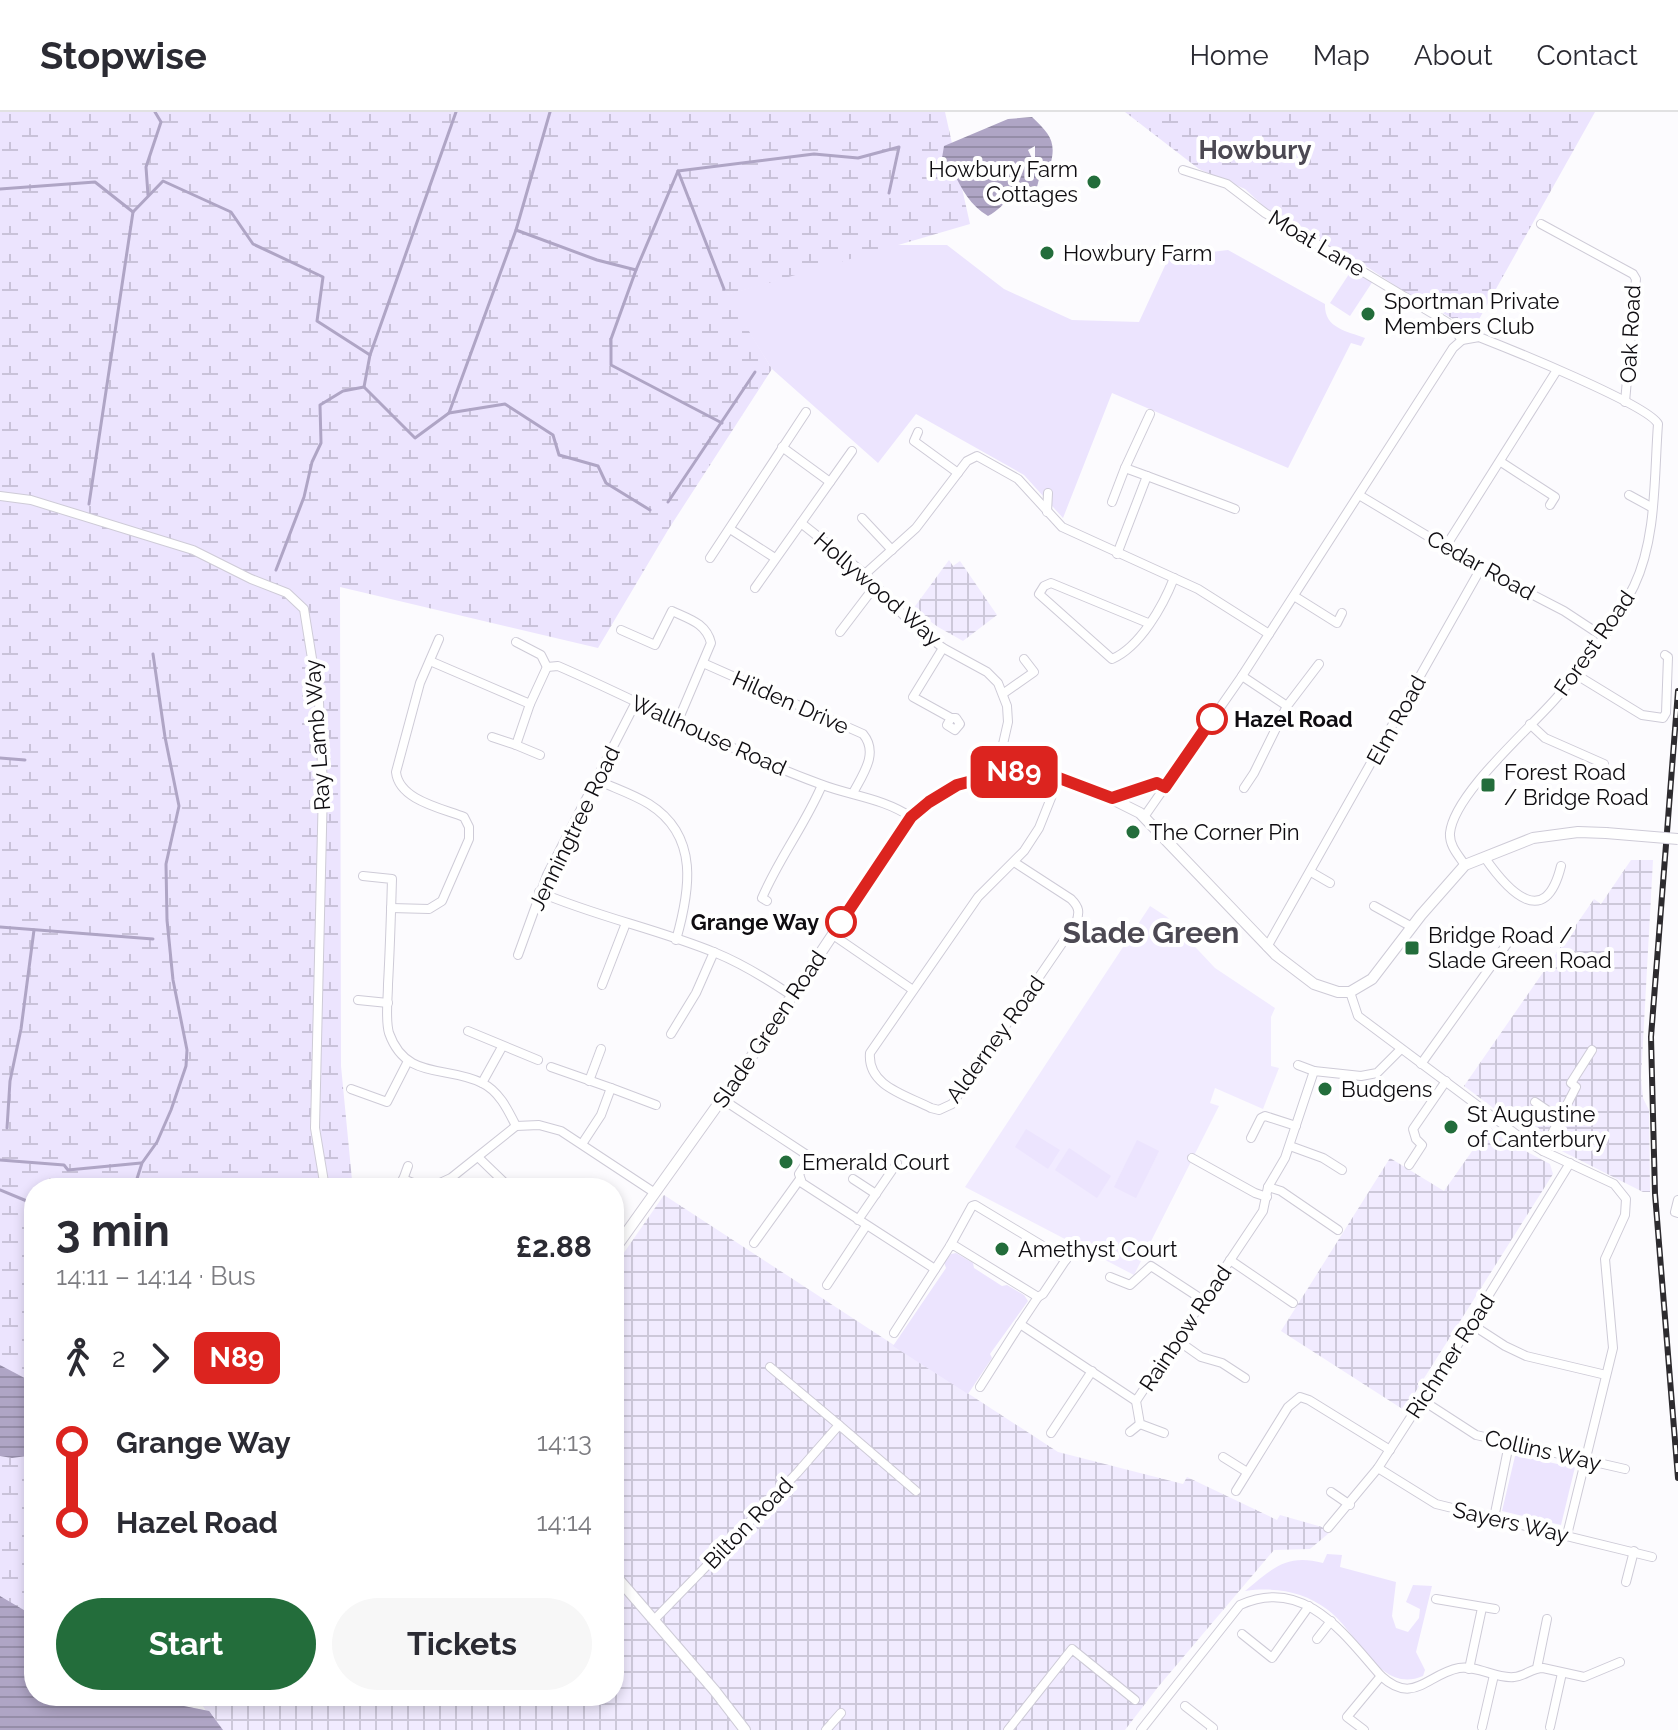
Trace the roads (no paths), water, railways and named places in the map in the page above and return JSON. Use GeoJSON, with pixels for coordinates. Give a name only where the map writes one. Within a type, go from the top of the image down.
{"type":"FeatureCollection","features":[{"type":"Feature","properties":{"kind":"street","name":"Moat Lane"},"geometry":{"type":"LineString","coordinates":[[1183,170],[1227,184],[1265,213],[1450,324],[1462,340]]}},
{"type":"Feature","properties":{"kind":"street","name":"Oak Road"},"geometry":{"type":"LineString","coordinates":[[1541,224],[1633,274],[1636,279],[1625,402]]}},
{"type":"Feature","properties":{"kind":"street"},"geometry":{"type":"LineString","coordinates":[[1144,817],[1242,676],[1453,348],[1462,340],[1479,337],[1625,402]]}},
{"type":"Feature","properties":{"kind":"street"},"geometry":{"type":"LineString","coordinates":[[1446,546],[1557,370]]}},
{"type":"Feature","properties":{"kind":"street","name":"Forest Road"},"geometry":{"type":"LineString","coordinates":[[1465,865],[1451,846],[1453,822],[1487,771],[1575,674],[1624,604],[1644,561],[1658,424],[1652,415],[1625,402]]}},
{"type":"Feature","properties":{"kind":"street"},"geometry":{"type":"LineString","coordinates":[[710,558],[806,412]]}},
{"type":"Feature","properties":{"kind":"street"},"geometry":{"type":"LineString","coordinates":[[1112,502],[1150,414]]}},
{"type":"Feature","properties":{"kind":"street"},"geometry":{"type":"LineString","coordinates":[[918,432],[914,441],[958,473]]}},
{"type":"Feature","properties":{"kind":"street"},"geometry":{"type":"LineString","coordinates":[[782,447],[830,482]]}},
{"type":"Feature","properties":{"kind":"street","name":"Hollywood Way"},"geometry":{"type":"LineString","coordinates":[[755,588],[852,451]]}},
{"type":"Feature","properties":{"kind":"street"},"geometry":{"type":"LineString","coordinates":[[865,574],[926,517],[969,459],[979,457],[1018,479],[1062,527],[1198,589],[1269,634]]}},
{"type":"Feature","properties":{"kind":"street"},"geometry":{"type":"LineString","coordinates":[[1501,462],[1555,497]]}},
{"type":"Feature","properties":{"kind":"street"},"geometry":{"type":"LineString","coordinates":[[1125,468],[1235,509]]}},
{"type":"Feature","properties":{"kind":"street"},"geometry":{"type":"LineString","coordinates":[[1117,554],[1147,476]]}},
{"type":"Feature","properties":{"kind":"street"},"geometry":{"type":"LineString","coordinates":[[1047,513],[1048,493]]}},
{"type":"Feature","properties":{"kind":"street","name":"Cedar Road"},"geometry":{"type":"LineString","coordinates":[[1359,495],[1481,568],[1564,611],[1602,636]]}},
{"type":"Feature","properties":{"kind":"street"},"geometry":{"type":"LineString","coordinates":[[1629,495],[1651,507]]}},
{"type":"Feature","properties":{"kind":"street","name":"Ray Lamb Way"},"geometry":{"type":"LineString","coordinates":[[0,496],[31,500],[193,550],[287,593],[304,609],[319,702],[323,787],[315,1128],[323,1178]]}},
{"type":"Feature","properties":{"kind":"street"},"geometry":{"type":"LineString","coordinates":[[862,518],[892,550]]}},
{"type":"Feature","properties":{"kind":"street","name":"Hollywood Way"},"geometry":{"type":"LineString","coordinates":[[801,523],[865,574],[908,620],[943,648],[987,672],[1004,693]]}},
{"type":"Feature","properties":{"kind":"street"},"geometry":{"type":"LineString","coordinates":[[730,529],[775,558]]}},
{"type":"Feature","properties":{"kind":"street","name":"Elm Road"},"geometry":{"type":"LineString","coordinates":[[1267,947],[1481,568]]}},
{"type":"Feature","properties":{"kind":"street"},"geometry":{"type":"LineString","coordinates":[[1148,623],[1051,583],[1044,586],[1039,594],[1112,659],[1126,653],[1148,623],[1174,578]]}},
{"type":"Feature","properties":{"kind":"street"},"geometry":{"type":"LineString","coordinates":[[840,632],[875,586]]}},
{"type":"Feature","properties":{"kind":"street"},"geometry":{"type":"LineString","coordinates":[[1294,596],[1337,623],[1342,613]]}},
{"type":"Feature","properties":{"kind":"street"},"geometry":{"type":"LineString","coordinates":[[621,630],[655,645],[672,611],[700,624],[708,632],[711,643],[677,723]]}},
{"type":"Feature","properties":{"kind":"street"},"geometry":{"type":"LineString","coordinates":[[391,908],[429,909],[442,901],[469,839],[469,827],[464,817],[405,793],[397,783],[396,772],[420,683],[439,639]]}},
{"type":"Feature","properties":{"kind":"street","name":"Wallhouse Road"},"geometry":{"type":"LineString","coordinates":[[516,642],[541,655],[547,667],[558,666],[677,723],[822,785],[896,807],[911,817]]}},
{"type":"Feature","properties":{"kind":"street"},"geometry":{"type":"LineString","coordinates":[[943,648],[909,695],[951,718]]}},
{"type":"Feature","properties":{"kind":"street"},"geometry":{"type":"LineString","coordinates":[[1575,674],[1642,715],[1663,718],[1666,713],[1668,657],[1665,655]]}},
{"type":"Feature","properties":{"kind":"street"},"geometry":{"type":"LineString","coordinates":[[1006,772],[1003,744],[1008,722],[1004,693],[1036,676],[1024,659]]}},
{"type":"Feature","properties":{"kind":"street"},"geometry":{"type":"LineString","coordinates":[[430,661],[530,704]]}},
{"type":"Feature","properties":{"kind":"street","name":"Hilden Drive"},"geometry":{"type":"LineString","coordinates":[[703,663],[863,734],[871,750],[853,793]]}},
{"type":"Feature","properties":{"kind":"street"},"geometry":{"type":"LineString","coordinates":[[1244,788],[1287,706],[1319,664]]}},
{"type":"Feature","properties":{"kind":"street"},"geometry":{"type":"LineString","coordinates":[[516,745],[547,667]]}},
{"type":"Feature","properties":{"kind":"street"},"geometry":{"type":"LineString","coordinates":[[1242,676],[1287,706]]}},
{"type":"Feature","properties":{"kind":"street","name":"Jenningtree Road"},"geometry":{"type":"LineString","coordinates":[[518,955],[539,892],[636,702]]}},
{"type":"Feature","properties":{"kind":"street"},"geometry":{"type":"LineString","coordinates":[[1530,724],[1545,738],[1604,764]]}},
{"type":"Feature","properties":{"kind":"street"},"geometry":{"type":"LineString","coordinates":[[492,737],[540,755]]}},
{"type":"Feature","properties":{"kind":"street","name":"Slade Green Road"},"geometry":{"type":"LineString","coordinates":[[624,1236],[722,1099],[911,817],[957,785],[1006,772],[1026,772],[1059,778],[1112,798],[1144,817],[1267,947],[1314,984],[1331,991],[1350,992]]}},
{"type":"Feature","properties":{"kind":"street","name":"Alderney Road"},"geometry":{"type":"LineString","coordinates":[[1014,862],[1071,899],[1078,906],[1076,923],[952,1104],[946,1108],[931,1108],[880,1082],[869,1062],[870,1053],[978,897],[1014,862],[1039,828],[1059,778]]}},
{"type":"Feature","properties":{"kind":"street"},"geometry":{"type":"LineString","coordinates":[[597,780],[649,804],[662,815],[680,841],[687,858],[689,881],[676,940]]}},
{"type":"Feature","properties":{"kind":"street"},"geometry":{"type":"LineString","coordinates":[[1112,798],[1157,783],[1165,787]]}},
{"type":"Feature","properties":{"kind":"street"},"geometry":{"type":"LineString","coordinates":[[762,898],[781,857],[805,823],[822,785]]}},
{"type":"Feature","properties":{"kind":"street"},"geometry":{"type":"LineString","coordinates":[[1567,1535],[1613,1348],[1605,1259],[1625,1215],[1626,1199],[1614,1184],[1543,1151],[1517,1135],[1401,1049],[1357,1015],[1350,992],[1374,977],[1465,865],[1533,838],[1578,832],[1678,839]]}},
{"type":"Feature","properties":{"kind":"street"},"geometry":{"type":"LineString","coordinates":[[1485,858],[1503,884],[1529,901],[1545,898],[1557,881],[1561,866]]}},
{"type":"Feature","properties":{"kind":"street"},"geometry":{"type":"LineString","coordinates":[[1311,872],[1330,883]]}},
{"type":"Feature","properties":{"kind":"street"},"geometry":{"type":"LineString","coordinates":[[363,876],[392,879],[388,1030],[395,1046],[408,1061],[424,1070],[482,1083],[497,1095],[516,1126]]}},
{"type":"Feature","properties":{"kind":"street"},"geometry":{"type":"LineString","coordinates":[[539,892],[581,910],[714,952],[758,973],[791,995]]}},
{"type":"Feature","properties":{"kind":"street"},"geometry":{"type":"LineString","coordinates":[[1374,906],[1412,927]]}},
{"type":"Feature","properties":{"kind":"street"},"geometry":{"type":"LineString","coordinates":[[601,984],[626,923]]}},
{"type":"Feature","properties":{"kind":"street"},"geometry":{"type":"LineString","coordinates":[[833,935],[913,990]]}},
{"type":"Feature","properties":{"kind":"street"},"geometry":{"type":"LineString","coordinates":[[1421,1064],[1509,941]]}},
{"type":"Feature","properties":{"kind":"street"},"geometry":{"type":"LineString","coordinates":[[671,1034],[696,993],[714,952]]}},
{"type":"Feature","properties":{"kind":"street"},"geometry":{"type":"LineString","coordinates":[[358,1000],[388,1003]]}},
{"type":"Feature","properties":{"kind":"street"},"geometry":{"type":"LineString","coordinates":[[468,1031],[538,1060]]}},
{"type":"Feature","properties":{"kind":"street"},"geometry":{"type":"LineString","coordinates":[[482,1083],[502,1047]]}},
{"type":"Feature","properties":{"kind":"street"},"geometry":{"type":"LineString","coordinates":[[589,1081],[601,1049]]}},
{"type":"Feature","properties":{"kind":"street"},"geometry":{"type":"LineString","coordinates":[[1298,1065],[1314,1071],[1361,1076],[1377,1073],[1401,1049]]}},
{"type":"Feature","properties":{"kind":"street"},"geometry":{"type":"LineString","coordinates":[[1543,1151],[1576,1087],[1571,1083],[1592,1050]]}},
{"type":"Feature","properties":{"kind":"street"},"geometry":{"type":"LineString","coordinates":[[351,1089],[387,1102],[408,1061]]}},
{"type":"Feature","properties":{"kind":"street"},"geometry":{"type":"LineString","coordinates":[[551,1067],[656,1105]]}},
{"type":"Feature","properties":{"kind":"street","name":"Rainbow Road"},"geometry":{"type":"LineString","coordinates":[[1020,1324],[1136,1401],[1263,1211],[1267,1192],[1290,1146],[1314,1071]]}},
{"type":"Feature","properties":{"kind":"street"},"geometry":{"type":"LineString","coordinates":[[1409,1165],[1422,1145],[1413,1129],[1446,1081]]}},
{"type":"Feature","properties":{"kind":"street"},"geometry":{"type":"LineString","coordinates":[[582,1144],[601,1115],[611,1088]]}},
{"type":"Feature","properties":{"kind":"street"},"geometry":{"type":"LineString","coordinates":[[722,1099],[810,1157],[799,1174],[802,1183],[935,1269]]}},
{"type":"Feature","properties":{"kind":"street"},"geometry":{"type":"LineString","coordinates":[[1535,1102],[1560,1119]]}},
{"type":"Feature","properties":{"kind":"street"},"geometry":{"type":"LineString","coordinates":[[1251,1138],[1265,1116],[1296,1126]]}},
{"type":"Feature","properties":{"kind":"street"},"geometry":{"type":"LineString","coordinates":[[451,1178],[516,1126],[539,1125],[561,1131],[655,1193]]}},
{"type":"Feature","properties":{"kind":"street"},"geometry":{"type":"LineString","coordinates":[[1290,1146],[1323,1158],[1342,1170]]}},
{"type":"Feature","properties":{"kind":"street"},"geometry":{"type":"LineString","coordinates":[[479,1158],[500,1178]]}},
{"type":"Feature","properties":{"kind":"street"},"geometry":{"type":"LineString","coordinates":[[1192,1158],[1255,1193],[1281,1191],[1338,1230]]}},
{"type":"Feature","properties":{"kind":"street"},"geometry":{"type":"LineString","coordinates":[[827,1285],[876,1194],[897,1163]]}},
{"type":"Feature","properties":{"kind":"street","name":"Richmer Road"},"geometry":{"type":"LineString","coordinates":[[1328,1528],[1350,1505],[1390,1450],[1570,1163]]}},
{"type":"Feature","properties":{"kind":"street"},"geometry":{"type":"LineString","coordinates":[[404,1178],[408,1166]]}},
{"type":"Feature","properties":{"kind":"street"},"geometry":{"type":"LineString","coordinates":[[754,1243],[800,1179]]}},
{"type":"Feature","properties":{"kind":"street"},"geometry":{"type":"LineString","coordinates":[[853,1179],[876,1194]]}},
{"type":"Feature","properties":{"kind":"street"},"geometry":{"type":"LineString","coordinates":[[1677,1213],[1678,1200]]}},
{"type":"Feature","properties":{"kind":"street"},"geometry":{"type":"LineString","coordinates":[[894,1333],[950,1246],[969,1209],[975,1205],[1066,1260]]}},
{"type":"Feature","properties":{"kind":"street"},"geometry":{"type":"LineString","coordinates":[[950,1246],[955,1246],[1038,1297]]}},
{"type":"Feature","properties":{"kind":"street"},"geometry":{"type":"LineString","coordinates":[[980,1387],[1073,1249]]}},
{"type":"Feature","properties":{"kind":"street"},"geometry":{"type":"LineString","coordinates":[[1230,1260],[1293,1303]]}},
{"type":"Feature","properties":{"kind":"street"},"geometry":{"type":"LineString","coordinates":[[1110,1277],[1130,1285],[1151,1266],[1203,1300]]}},
{"type":"Feature","properties":{"kind":"street"},"geometry":{"type":"LineString","coordinates":[[1471,1324],[1526,1356],[1606,1375]]}},
{"type":"Feature","properties":{"kind":"street"},"geometry":{"type":"LineString","coordinates":[[1177,1340],[1201,1357],[1222,1363],[1245,1378]]}},
{"type":"Feature","properties":{"kind":"street"},"geometry":{"type":"LineString","coordinates":[[770,1367],[916,1491]]}},
{"type":"Feature","properties":{"kind":"street"},"geometry":{"type":"LineString","coordinates":[[1051,1433],[1092,1371]]}},
{"type":"Feature","properties":{"kind":"street"},"geometry":{"type":"LineString","coordinates":[[1236,1491],[1288,1407],[1300,1397],[1390,1450]]}},
{"type":"Feature","properties":{"kind":"street","name":"Collins Way"},"geometry":{"type":"LineString","coordinates":[[1422,1400],[1476,1435],[1625,1469]]}},
{"type":"Feature","properties":{"kind":"street"},"geometry":{"type":"LineString","coordinates":[[1136,1401],[1140,1424]]}},
{"type":"Feature","properties":{"kind":"street"},"geometry":{"type":"LineString","coordinates":[[1130,1432],[1140,1424]]}},
{"type":"Feature","properties":{"kind":"street"},"geometry":{"type":"LineString","coordinates":[[1140,1424],[1164,1433]]}},
{"type":"Feature","properties":{"kind":"street","name":"Bilton Road"},"geometry":{"type":"LineString","coordinates":[[654,1620],[797,1473],[839,1425]]}},
{"type":"Feature","properties":{"kind":"street"},"geometry":{"type":"LineString","coordinates":[[1494,1518],[1509,1444]]}},
{"type":"Feature","properties":{"kind":"street"},"geometry":{"type":"LineString","coordinates":[[1223,1457],[1247,1472]]}},
{"type":"Feature","properties":{"kind":"street","name":"Sayers Way"},"geometry":{"type":"LineString","coordinates":[[1378,1468],[1436,1504],[1652,1557]]}},
{"type":"Feature","properties":{"kind":"street"},"geometry":{"type":"LineString","coordinates":[[1331,1492],[1350,1505]]}},
{"type":"Feature","properties":{"kind":"street"},"geometry":{"type":"LineString","coordinates":[[1626,1582],[1634,1551]]}},
{"type":"Feature","properties":{"kind":"street"},"geometry":{"type":"LineString","coordinates":[[624,1586],[737,1716],[745,1730]]}},
{"type":"Feature","properties":{"kind":"street"},"geometry":{"type":"LineString","coordinates":[[1141,1730],[1240,1605],[1258,1597],[1276,1595],[1309,1606],[1331,1621],[1381,1676],[1402,1689],[1418,1688],[1459,1668],[1515,1677],[1537,1668],[1584,1677],[1620,1662]]}},
{"type":"Feature","properties":{"kind":"street"},"geometry":{"type":"LineString","coordinates":[[1436,1599],[1495,1609]]}},
{"type":"Feature","properties":{"kind":"street"},"geometry":{"type":"LineString","coordinates":[[1242,1634],[1272,1658],[1309,1606]]}},
{"type":"Feature","properties":{"kind":"street"},"geometry":{"type":"LineString","coordinates":[[1469,1669],[1482,1608]]}},
{"type":"Feature","properties":{"kind":"street"},"geometry":{"type":"LineString","coordinates":[[1537,1668],[1547,1619]]}},
{"type":"Feature","properties":{"kind":"street"},"geometry":{"type":"LineString","coordinates":[[1317,1639],[1331,1621]]}},
{"type":"Feature","properties":{"kind":"street"},"geometry":{"type":"LineString","coordinates":[[1008,1730],[1072,1649],[1135,1700]]}},
{"type":"Feature","properties":{"kind":"street"},"geometry":{"type":"LineString","coordinates":[[1550,1727],[1562,1673]]}},
{"type":"Feature","properties":{"kind":"street"},"geometry":{"type":"LineString","coordinates":[[1482,1727],[1494,1675]]}},
{"type":"Feature","properties":{"kind":"street"},"geometry":{"type":"LineString","coordinates":[[1364,1730],[1347,1717],[1381,1676]]}},
{"type":"Feature","properties":{"kind":"street"},"geometry":{"type":"LineString","coordinates":[[1185,1706],[1211,1730]]}},
{"type":"Feature","properties":{"kind":"street"},"geometry":{"type":"LineString","coordinates":[[840,1730],[829,1727],[841,1713]]}},
{"type":"Feature","properties":{"kind":"waterway"},"geometry":{"type":"LineString","coordinates":[[148,195],[146,167],[161,122],[155,112]]}},
{"type":"Feature","properties":{"kind":"waterway"},"geometry":{"type":"LineString","coordinates":[[364,387],[370,355],[456,112]]}},
{"type":"Feature","properties":{"kind":"waterway"},"geometry":{"type":"LineString","coordinates":[[449,413],[516,230],[550,112]]}},
{"type":"Feature","properties":{"kind":"waterway"},"geometry":{"type":"LineString","coordinates":[[722,423],[611,365],[611,339],[678,171],[814,154],[858,158],[899,147],[889,193]]}},
{"type":"Feature","properties":{"kind":"waterway"},"geometry":{"type":"LineString","coordinates":[[678,171],[724,289]]}},
{"type":"Feature","properties":{"kind":"waterway"},"geometry":{"type":"LineString","coordinates":[[89,504],[133,212],[163,181],[231,212],[253,244],[323,277],[317,321],[370,355]]}},
{"type":"Feature","properties":{"kind":"waterway"},"geometry":{"type":"LineString","coordinates":[[0,189],[95,182],[133,212]]}},
{"type":"Feature","properties":{"kind":"waterway"},"geometry":{"type":"LineString","coordinates":[[516,230],[597,260],[636,270]]}},
{"type":"Feature","properties":{"kind":"waterway"},"geometry":{"type":"LineString","coordinates":[[668,502],[755,372]]}},
{"type":"Feature","properties":{"kind":"waterway"},"geometry":{"type":"LineString","coordinates":[[276,570],[321,443],[320,405],[343,391],[364,387],[415,438],[449,413],[505,404],[553,435],[559,455],[598,466],[606,483],[650,510]]}},
{"type":"Feature","properties":{"kind":"waterway"},"geometry":{"type":"LineString","coordinates":[[137,1178],[171,1110],[186,1066],[187,1050],[173,980],[167,920],[166,864],[179,806],[153,654]]}},
{"type":"Feature","properties":{"kind":"waterway"},"geometry":{"type":"LineString","coordinates":[[0,758],[25,760]]}},
{"type":"Feature","properties":{"kind":"waterway"},"geometry":{"type":"LineString","coordinates":[[0,927],[153,939]]}},
{"type":"Feature","properties":{"kind":"waterway"},"geometry":{"type":"LineString","coordinates":[[7,1128],[10,1081],[21,1029],[34,930]]}},
{"type":"Feature","properties":{"kind":"waterway"},"geometry":{"type":"LineString","coordinates":[[0,1160],[64,1165],[68,1170],[141,1163]]}},
{"type":"Feature","properties":{"kind":"waterway"},"geometry":{"type":"LineString","coordinates":[[0,1190],[24,1200]]}},
{"type":"Feature","properties":{"kind":"railway"},"geometry":{"type":"LineString","coordinates":[[1678,691],[1651,1037],[1655,1194],[1678,1478]]}},
{"type":"Feature","properties":{"kind":"place","name":"Howbury Farm Cottages"},"geometry":{"type":"Point","coordinates":[1094,182]}},
{"type":"Feature","properties":{"kind":"place","name":"Howbury Farm"},"geometry":{"type":"Point","coordinates":[1047,253]}},
{"type":"Feature","properties":{"kind":"place","name":"Sportman Private Members Club"},"geometry":{"type":"Point","coordinates":[1368,314]}},
{"type":"Feature","properties":{"kind":"place","name":"Hazel Road"},"geometry":{"type":"Point","coordinates":[1212,719]}},
{"type":"Feature","properties":{"kind":"place","name":"Forest Road / Bridge Road"},"geometry":{"type":"Point","coordinates":[1488,785]}},
{"type":"Feature","properties":{"kind":"place","name":"The Corner Pin"},"geometry":{"type":"Point","coordinates":[1133,832]}},
{"type":"Feature","properties":{"kind":"place","name":"Grange Way"},"geometry":{"type":"Point","coordinates":[841,922]}},
{"type":"Feature","properties":{"kind":"place","name":"Bridge Road / Slade Green Road"},"geometry":{"type":"Point","coordinates":[1412,948]}},
{"type":"Feature","properties":{"kind":"place","name":"Budgens"},"geometry":{"type":"Point","coordinates":[1325,1089]}},
{"type":"Feature","properties":{"kind":"place","name":"St Augustine of Canterbury"},"geometry":{"type":"Point","coordinates":[1451,1127]}},
{"type":"Feature","properties":{"kind":"place","name":"Emerald Court"},"geometry":{"type":"Point","coordinates":[786,1162]}},
{"type":"Feature","properties":{"kind":"place","name":"Amethyst Court"},"geometry":{"type":"Point","coordinates":[1002,1249]}},
{"type":"Feature","properties":{"kind":"district","name":"Howbury"},"geometry":{"type":"Point","coordinates":[1255,150]}},
{"type":"Feature","properties":{"kind":"district","name":"Slade Green"},"geometry":{"type":"Point","coordinates":[1151,932]}}]}
